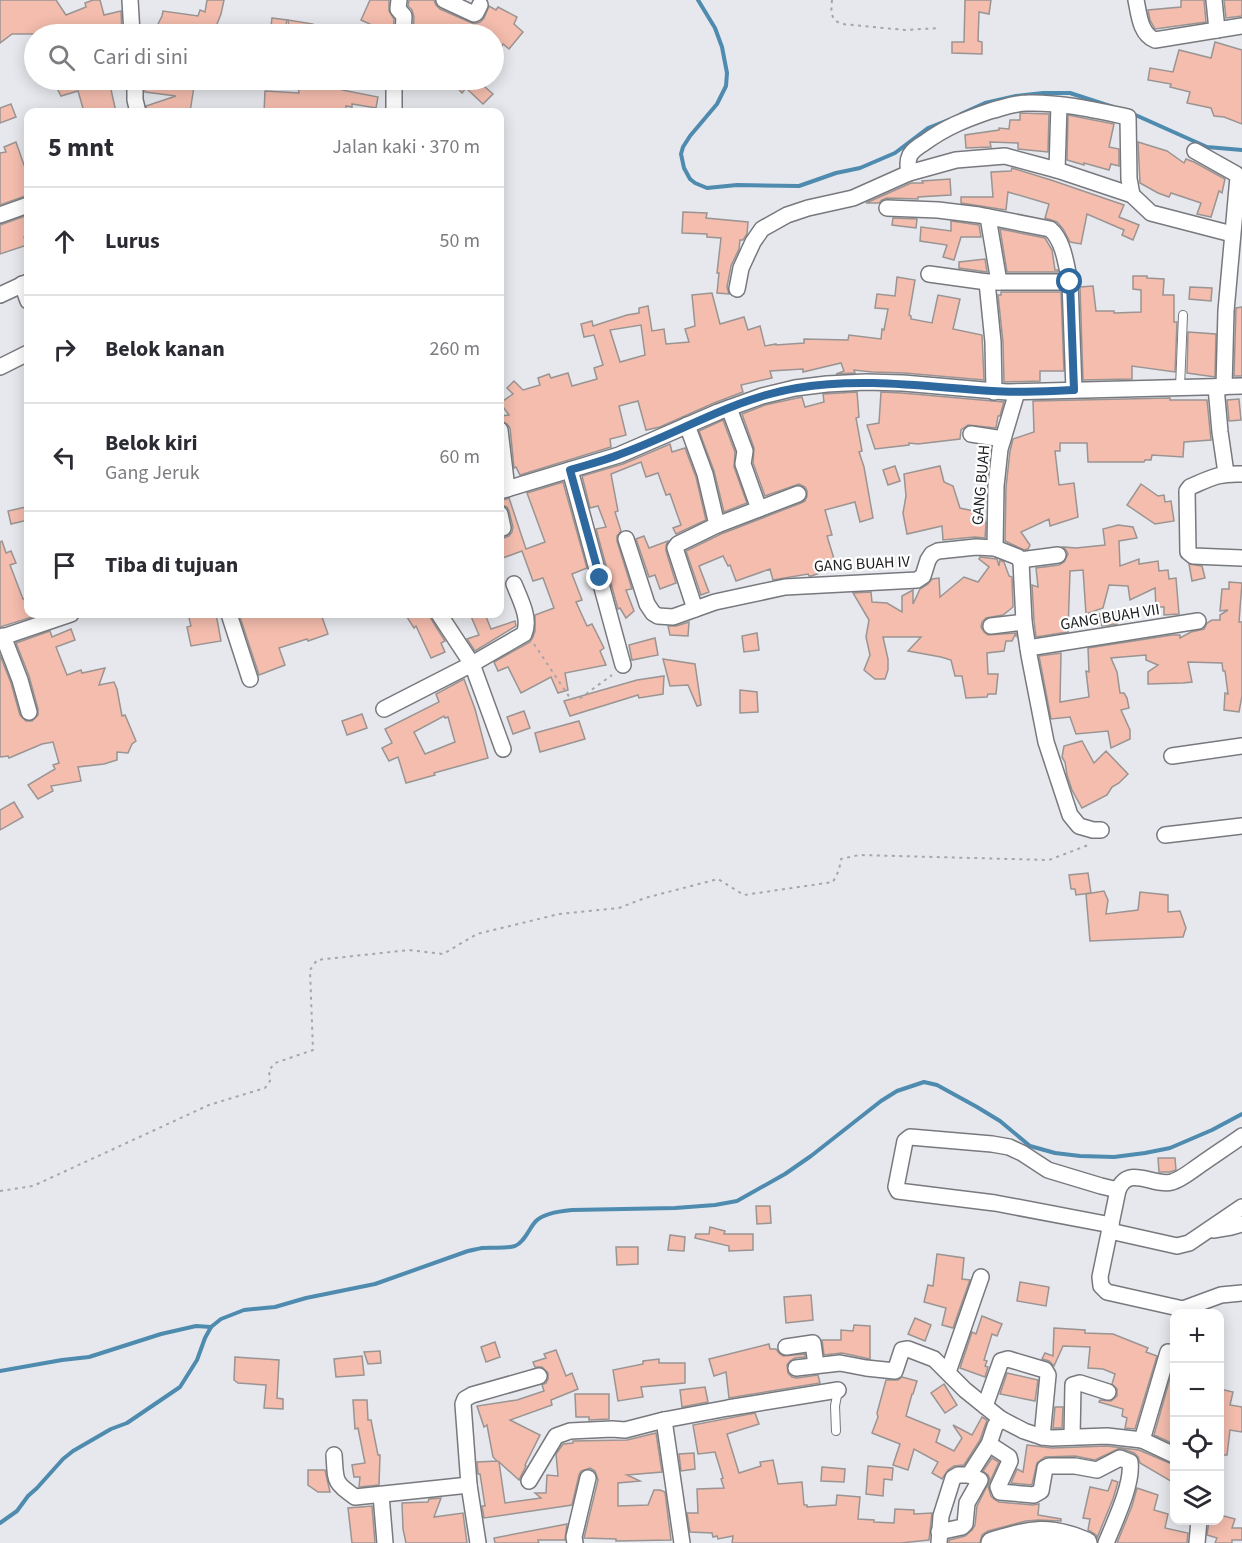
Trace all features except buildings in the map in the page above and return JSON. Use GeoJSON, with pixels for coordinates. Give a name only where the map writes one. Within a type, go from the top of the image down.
{"type":"FeatureCollection","features":[{"type":"Feature","properties":{"kind":"street"},"geometry":{"type":"LineString","coordinates":[[129,0],[131,24]]}},
{"type":"Feature","properties":{"kind":"street"},"geometry":{"type":"LineString","coordinates":[[399,0],[398,9],[404,16],[404,24]]}},
{"type":"Feature","properties":{"kind":"street"},"geometry":{"type":"LineString","coordinates":[[444,0],[474,14],[480,5]]}},
{"type":"Feature","properties":{"kind":"street"},"geometry":{"type":"LineString","coordinates":[[1136,0],[1144,32],[1155,40],[1242,26]]}},
{"type":"Feature","properties":{"kind":"street"},"geometry":{"type":"LineString","coordinates":[[1214,0],[1217,30]]}},
{"type":"Feature","properties":{"kind":"street"},"geometry":{"type":"LineString","coordinates":[[135,90],[137,108]]}},
{"type":"Feature","properties":{"kind":"street"},"geometry":{"type":"LineString","coordinates":[[394,90],[394,108]]}},
{"type":"Feature","properties":{"kind":"street"},"geometry":{"type":"LineString","coordinates":[[909,173],[909,156],[914,150],[963,120],[1025,103],[1059,105],[1128,117],[1129,179],[1132,195]]}},
{"type":"Feature","properties":{"kind":"street"},"geometry":{"type":"LineString","coordinates":[[1057,170],[1059,105]]}},
{"type":"Feature","properties":{"kind":"street"},"geometry":{"type":"LineString","coordinates":[[1195,151],[1236,174],[1237,182],[1220,387],[1226,473]]}},
{"type":"Feature","properties":{"kind":"street"},"geometry":{"type":"LineString","coordinates":[[737,289],[741,268],[762,229],[788,215],[853,198],[909,173],[956,160],[1005,156],[1057,170],[1132,195],[1151,213],[1232,234]]}},
{"type":"Feature","properties":{"kind":"street"},"geometry":{"type":"LineString","coordinates":[[0,215],[24,206]]}},
{"type":"Feature","properties":{"kind":"street"},"geometry":{"type":"LineString","coordinates":[[887,208],[938,210],[988,217],[1050,229],[1054,232],[1070,282],[1074,390]]}},
{"type":"Feature","properties":{"kind":"street"},"geometry":{"type":"LineString","coordinates":[[988,217],[993,282],[994,392]]}},
{"type":"Feature","properties":{"kind":"street"},"geometry":{"type":"LineString","coordinates":[[929,274],[993,282],[1070,282]]}},
{"type":"Feature","properties":{"kind":"street"},"geometry":{"type":"LineString","coordinates":[[0,295],[24,283]]}},
{"type":"Feature","properties":{"kind":"street"},"geometry":{"type":"LineString","coordinates":[[0,367],[24,354]]}},
{"type":"Feature","properties":{"kind":"street"},"geometry":{"type":"LineString","coordinates":[[504,490],[619,455],[729,408],[762,396],[795,388],[866,382],[903,383],[994,392],[1242,386]]}},
{"type":"Feature","properties":{"kind":"street","name":"GANG BUAH"},"geometry":{"type":"LineString","coordinates":[[995,548],[996,486],[1000,449],[1017,392]]}},
{"type":"Feature","properties":{"kind":"street"},"geometry":{"type":"LineString","coordinates":[[729,408],[745,451],[744,464],[759,509]]}},
{"type":"Feature","properties":{"kind":"street"},"geometry":{"type":"LineString","coordinates":[[687,425],[705,474],[717,525]]}},
{"type":"Feature","properties":{"kind":"street"},"geometry":{"type":"LineString","coordinates":[[971,434],[1003,440]]}},
{"type":"Feature","properties":{"kind":"street"},"geometry":{"type":"LineString","coordinates":[[570,470],[623,665]]}},
{"type":"Feature","properties":{"kind":"street"},"geometry":{"type":"LineString","coordinates":[[1242,474],[1226,473],[1215,476],[1190,487],[1187,491],[1188,552],[1193,556],[1242,558]]}},
{"type":"Feature","properties":{"kind":"street"},"geometry":{"type":"LineString","coordinates":[[626,538],[647,604],[653,613],[661,617],[673,617],[695,609],[675,548],[678,544],[717,525],[798,494]]}},
{"type":"Feature","properties":{"kind":"street"},"geometry":{"type":"LineString","coordinates":[[995,548],[1018,557],[1020,560],[1024,622],[1046,741],[1070,815],[1079,826],[1094,830],[1100,836]]}},
{"type":"Feature","properties":{"kind":"street","name":"GANG BUAH IV"},"geometry":{"type":"LineString","coordinates":[[695,609],[715,602],[785,587],[917,580],[923,576],[928,560],[936,552],[995,548]]}},
{"type":"Feature","properties":{"kind":"street"},"geometry":{"type":"LineString","coordinates":[[1020,560],[1058,555]]}},
{"type":"Feature","properties":{"kind":"street"},"geometry":{"type":"LineString","coordinates":[[384,709],[520,637],[526,631],[526,621],[514,584]]}},
{"type":"Feature","properties":{"kind":"street"},"geometry":{"type":"LineString","coordinates":[[29,712],[20,680],[2,637],[59,618]]}},
{"type":"Feature","properties":{"kind":"street"},"geometry":{"type":"LineString","coordinates":[[231,618],[250,679]]}},
{"type":"Feature","properties":{"kind":"street"},"geometry":{"type":"LineString","coordinates":[[443,618],[472,664],[503,749]]}},
{"type":"Feature","properties":{"kind":"street","name":"GANG BUAH VII"},"geometry":{"type":"LineString","coordinates":[[1028,648],[1198,621]]}},
{"type":"Feature","properties":{"kind":"street"},"geometry":{"type":"LineString","coordinates":[[991,626],[1024,622]]}},
{"type":"Feature","properties":{"kind":"street"},"geometry":{"type":"LineString","coordinates":[[1172,756],[1242,746]]}},
{"type":"Feature","properties":{"kind":"street"},"geometry":{"type":"LineString","coordinates":[[1165,835],[1242,826]]}},
{"type":"Feature","properties":{"kind":"street"},"geometry":{"type":"LineString","coordinates":[[1242,1136],[1179,1179],[1164,1183],[1137,1177],[1121,1183],[1100,1277],[1101,1286],[1107,1292],[1184,1309],[1242,1288]]}},
{"type":"Feature","properties":{"kind":"street"},"geometry":{"type":"LineString","coordinates":[[1118,1190],[1048,1170],[1009,1147],[910,1137],[905,1142],[896,1187],[898,1191],[995,1203],[1110,1228],[1177,1246],[1189,1243],[1242,1207]]}},
{"type":"Feature","properties":{"kind":"street"},"geometry":{"type":"LineString","coordinates":[[1210,1230],[1242,1224]]}},
{"type":"Feature","properties":{"kind":"street"},"geometry":{"type":"LineString","coordinates":[[948,1372],[981,1277]]}},
{"type":"Feature","properties":{"kind":"street"},"geometry":{"type":"LineString","coordinates":[[1221,1295],[1242,1293]]}},
{"type":"Feature","properties":{"kind":"street"},"geometry":{"type":"LineString","coordinates":[[786,1347],[813,1343],[816,1365]]}},
{"type":"Feature","properties":{"kind":"street"},"geometry":{"type":"LineString","coordinates":[[796,1368],[840,1363],[895,1371],[902,1350],[908,1349],[934,1359],[965,1390],[1001,1419],[1024,1431],[1052,1438],[1107,1436],[1142,1440],[1170,1453]]}},
{"type":"Feature","properties":{"kind":"street"},"geometry":{"type":"LineString","coordinates":[[1142,1440],[1168,1352]]}},
{"type":"Feature","properties":{"kind":"street"},"geometry":{"type":"LineString","coordinates":[[985,1406],[1001,1361],[1008,1359],[1045,1370],[1048,1375],[1042,1437]]}},
{"type":"Feature","properties":{"kind":"street"},"geometry":{"type":"LineString","coordinates":[[478,1543],[469,1485],[463,1404],[465,1399],[472,1395],[539,1376]]}},
{"type":"Feature","properties":{"kind":"street"},"geometry":{"type":"LineString","coordinates":[[1072,1437],[1073,1385],[1080,1383],[1108,1392]]}},
{"type":"Feature","properties":{"kind":"street"},"geometry":{"type":"LineString","coordinates":[[529,1482],[556,1436],[562,1432],[625,1430],[664,1420],[838,1390]]}},
{"type":"Feature","properties":{"kind":"street"},"geometry":{"type":"LineString","coordinates":[[969,1475],[1001,1419]]}},
{"type":"Feature","properties":{"kind":"street"},"geometry":{"type":"LineString","coordinates":[[664,1420],[682,1543]]}},
{"type":"Feature","properties":{"kind":"street"},"geometry":{"type":"LineString","coordinates":[[988,1444],[1010,1461],[998,1487],[1000,1492],[1034,1495],[1038,1493],[1041,1491],[1045,1468],[1049,1466],[1075,1466],[1097,1470],[1120,1458],[1130,1462],[1125,1495],[1106,1543]]}},
{"type":"Feature","properties":{"kind":"street"},"geometry":{"type":"LineString","coordinates":[[333,1455],[336,1480],[340,1488],[355,1497],[469,1485]]}},
{"type":"Feature","properties":{"kind":"street"},"geometry":{"type":"LineString","coordinates":[[958,1475],[969,1475],[981,1480],[968,1503],[965,1524],[939,1538],[941,1516],[953,1478],[958,1475]]}},
{"type":"Feature","properties":{"kind":"street"},"geometry":{"type":"LineString","coordinates":[[575,1543],[574,1537],[588,1479]]}},
{"type":"Feature","properties":{"kind":"street"},"geometry":{"type":"LineString","coordinates":[[381,1495],[385,1543]]}},
{"type":"Feature","properties":{"kind":"street"},"geometry":{"type":"LineString","coordinates":[[1197,1543],[1199,1525]]}},
{"type":"Feature","properties":{"kind":"street"},"geometry":{"type":"LineString","coordinates":[[992,1543],[1040,1532],[1057,1533],[1086,1543]]}},
{"type":"Feature","properties":{"kind":"lane"},"geometry":{"type":"LineString","coordinates":[[1180,387],[1183,315]]}},
{"type":"Feature","properties":{"kind":"lane"},"geometry":{"type":"LineString","coordinates":[[836,1431],[835,1406],[838,1390]]}},
{"type":"Feature","properties":{"kind":"path"},"geometry":{"type":"LineString","coordinates":[[832,0],[832,16],[836,22],[842,24],[905,30],[940,28]]}},
{"type":"Feature","properties":{"kind":"path"},"geometry":{"type":"LineString","coordinates":[[526,631],[570,698],[579,699],[623,665]]}},
{"type":"Feature","properties":{"kind":"path"},"geometry":{"type":"LineString","coordinates":[[0,1191],[33,1186],[209,1105],[265,1088],[270,1081],[269,1070],[275,1063],[313,1050],[310,970],[317,960],[409,950],[443,954],[477,934],[559,914],[619,908],[645,898],[718,879],[744,895],[833,882],[841,859],[859,855],[1049,860],[1100,836]]}},
{"type":"Feature","properties":{"kind":"waterway"},"geometry":{"type":"LineString","coordinates":[[698,0],[715,28],[722,47],[727,73],[726,86],[717,104],[683,147],[681,154],[684,168],[695,183],[707,188],[737,185],[799,186],[836,173],[860,168],[895,153],[928,128],[951,119]]}},
{"type":"Feature","properties":{"kind":"waterway"},"geometry":{"type":"LineString","coordinates":[[961,114],[985,103],[1043,93],[1070,93],[1113,107]]}},
{"type":"Feature","properties":{"kind":"waterway"},"geometry":{"type":"LineString","coordinates":[[1131,113],[1207,147],[1242,150]]}},
{"type":"Feature","properties":{"kind":"waterway"},"geometry":{"type":"LineString","coordinates":[[0,1523],[17,1511],[28,1496],[73,1451],[111,1429],[127,1423],[180,1387],[197,1360],[211,1327],[221,1319],[244,1310],[275,1307],[306,1298],[375,1284],[468,1251],[515,1246],[522,1241],[536,1221],[553,1213],[572,1210],[675,1208],[737,1201],[785,1174],[811,1156],[881,1101],[897,1091],[924,1082],[937,1085],[977,1107],[1000,1121],[1030,1146],[1055,1153],[1080,1156],[1114,1157],[1170,1148],[1242,1114]]}},
{"type":"Feature","properties":{"kind":"waterway"},"geometry":{"type":"LineString","coordinates":[[0,1371],[89,1357],[161,1334],[196,1326],[211,1327]]}},
{"type":"Feature","properties":{"kind":"route"},"geometry":{"type":"LineString","coordinates":[[600,578],[570,470],[619,455],[718,412],[762,396],[795,388],[866,382],[903,383],[994,392],[1074,390],[1070,282]]}}]}
